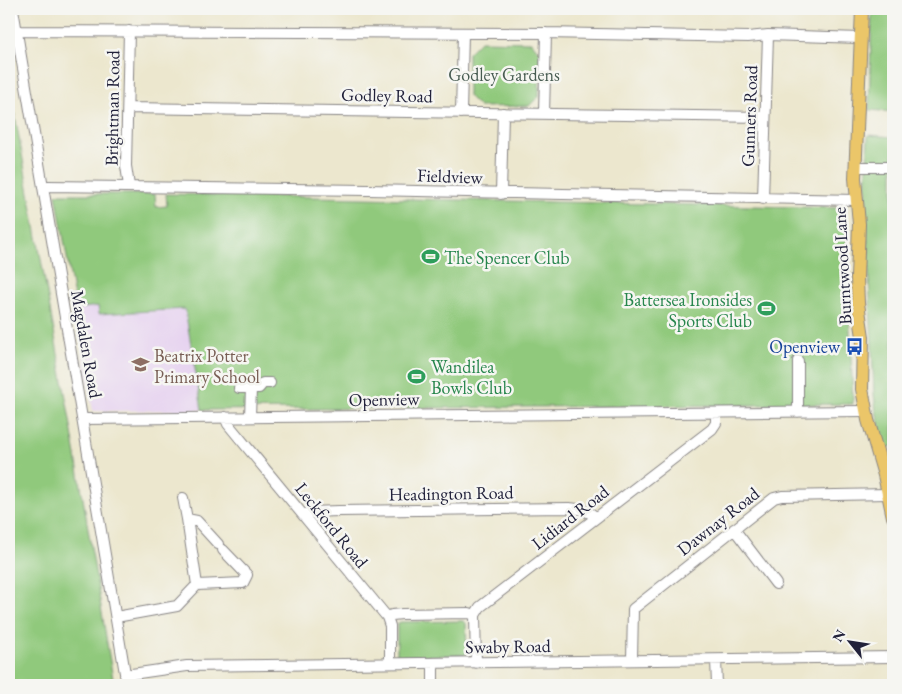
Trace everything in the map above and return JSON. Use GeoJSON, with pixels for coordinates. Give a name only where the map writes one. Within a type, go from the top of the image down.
{"type":"FeatureCollection","features":[{"type":"Feature","properties":{"kind":"main road","name":"Burntwood Lane"},"geometry":{"type":"LineString","coordinates":[[862,9],[855,166],[859,224],[858,261],[865,266],[866,301],[859,312],[862,330],[856,340],[858,372],[863,370],[862,389],[866,411]]}},
{"type":"Feature","properties":{"kind":"main road"},"geometry":{"type":"LineString","coordinates":[[866,411],[890,490],[893,517]]}},
{"type":"Feature","properties":{"kind":"street","name":"Magdalen Road"},"geometry":{"type":"LineString","coordinates":[[14,9],[126,680]]}},
{"type":"Feature","properties":{"kind":"street"},"geometry":{"type":"LineString","coordinates":[[18,31],[748,37],[768,35],[860,38]]}},
{"type":"Feature","properties":{"kind":"street","name":"Brightman Road"},"geometry":{"type":"LineString","coordinates":[[129,31],[126,166],[129,186]]}},
{"type":"Feature","properties":{"kind":"street"},"geometry":{"type":"LineString","coordinates":[[461,113],[463,34]]}},
{"type":"Feature","properties":{"kind":"street"},"geometry":{"type":"LineString","coordinates":[[544,114],[546,34]]}},
{"type":"Feature","properties":{"kind":"street","name":"Gunners Road"},"geometry":{"type":"LineString","coordinates":[[763,199],[768,35]]}},
{"type":"Feature","properties":{"kind":"street","name":"Godley Road"},"geometry":{"type":"LineString","coordinates":[[128,108],[765,117]]}},
{"type":"Feature","properties":{"kind":"street"},"geometry":{"type":"LineString","coordinates":[[501,194],[503,113]]}},
{"type":"Feature","properties":{"kind":"street"},"geometry":{"type":"LineString","coordinates":[[855,166],[893,167]]}},
{"type":"Feature","properties":{"kind":"street","name":"Fieldview"},"geometry":{"type":"LineString","coordinates":[[44,188],[129,186],[414,190],[501,194],[856,200]]}},
{"type":"Feature","properties":{"kind":"street"},"geometry":{"type":"LineString","coordinates":[[798,360],[798,412]]}},
{"type":"Feature","properties":{"kind":"street"},"geometry":{"type":"LineString","coordinates":[[239,388],[259,388],[263,383],[270,383]]}},
{"type":"Feature","properties":{"kind":"street"},"geometry":{"type":"LineString","coordinates":[[250,417],[251,388]]}},
{"type":"Feature","properties":{"kind":"street","name":"Openview"},"geometry":{"type":"LineString","coordinates":[[83,419],[866,411]]}},
{"type":"Feature","properties":{"kind":"street","name":"Lidiard Road"},"geometry":{"type":"LineString","coordinates":[[475,615],[480,607],[712,430],[716,423],[716,413]]}},
{"type":"Feature","properties":{"kind":"street","name":"Leckford Road"},"geometry":{"type":"LineString","coordinates":[[225,417],[228,424],[387,617]]}},
{"type":"Feature","properties":{"kind":"street","name":"Dawnay Road"},"geometry":{"type":"LineString","coordinates":[[632,660],[633,609],[778,496],[890,490]]}},
{"type":"Feature","properties":{"kind":"street"},"geometry":{"type":"LineString","coordinates":[[183,498],[197,585]]}},
{"type":"Feature","properties":{"kind":"street","name":"Headington Road"},"geometry":{"type":"LineString","coordinates":[[304,515],[310,512],[339,511],[569,508],[581,509],[593,514],[596,518]]}},
{"type":"Feature","properties":{"kind":"street"},"geometry":{"type":"LineString","coordinates":[[116,617],[177,606],[197,585],[243,583],[247,575],[197,521],[187,519]]}},
{"type":"Feature","properties":{"kind":"street"},"geometry":{"type":"LineString","coordinates":[[734,529],[776,584]]}},
{"type":"Feature","properties":{"kind":"street"},"geometry":{"type":"LineString","coordinates":[[390,663],[390,626],[387,617],[392,614],[469,613],[475,615],[476,663]]}},
{"type":"Feature","properties":{"kind":"street","name":"Swaby Road"},"geometry":{"type":"LineString","coordinates":[[126,680],[187,666],[893,657]]}},
{"type":"Feature","properties":{"kind":"street"},"geometry":{"type":"LineString","coordinates":[[716,660],[717,685]]}},
{"type":"Feature","properties":{"kind":"street"},"geometry":{"type":"LineString","coordinates":[[432,685],[433,663]]}},
{"type":"Feature","properties":{"kind":"shaded area","name":"Beatrix Potter Primary School"},"geometry":{"type":"Polygon","coordinates":[[[98,306],[99,314],[185,309],[202,410],[93,411],[76,309],[98,306]]]}},
{"type":"Feature","properties":{"kind":"green space"},"geometry":{"type":"Polygon","coordinates":[[[872,9],[893,9],[893,112],[869,110],[872,9]]]}},
{"type":"Feature","properties":{"kind":"green space","name":"Godley Gardens"},"geometry":{"type":"Polygon","coordinates":[[[480,41],[531,42],[540,52],[539,96],[529,106],[479,107],[468,96],[468,53],[480,41]]]}},
{"type":"Feature","properties":{"kind":"green space"},"geometry":{"type":"Polygon","coordinates":[[[9,82],[70,420],[114,685],[15,685],[9,674],[9,82]]]}},
{"type":"Feature","properties":{"kind":"green space"},"geometry":{"type":"Polygon","coordinates":[[[868,135],[893,137],[893,446],[885,448],[874,394],[866,205],[868,135]]]}},
{"type":"Feature","properties":{"kind":"green space","name":"The Spencer Club"},"geometry":{"type":"Polygon","coordinates":[[[56,194],[155,194],[156,207],[167,206],[166,194],[845,208],[853,404],[202,410],[185,309],[99,314],[98,306],[76,309],[56,194]]]}},
{"type":"Feature","properties":{"kind":"green space"},"geometry":{"type":"Polygon","coordinates":[[[463,621],[466,623],[467,652],[465,655],[400,656],[397,654],[397,624],[400,622],[463,621]]]}},
{"type":"Feature","properties":{"kind":"place","name":"The Spencer Club"},"geometry":{"type":"Point","coordinates":[430,257]}},
{"type":"Feature","properties":{"kind":"place","name":"Battersea Ironsides Sports Club"},"geometry":{"type":"Point","coordinates":[766,309]}},
{"type":"Feature","properties":{"kind":"place","name":"Openview"},"geometry":{"type":"Point","coordinates":[854,346]}},
{"type":"Feature","properties":{"kind":"place","name":"Beatrix Potter Primary School"},"geometry":{"type":"Point","coordinates":[140,365]}},
{"type":"Feature","properties":{"kind":"place","name":"Wandilea Bowls Club"},"geometry":{"type":"Point","coordinates":[417,376]}}]}
